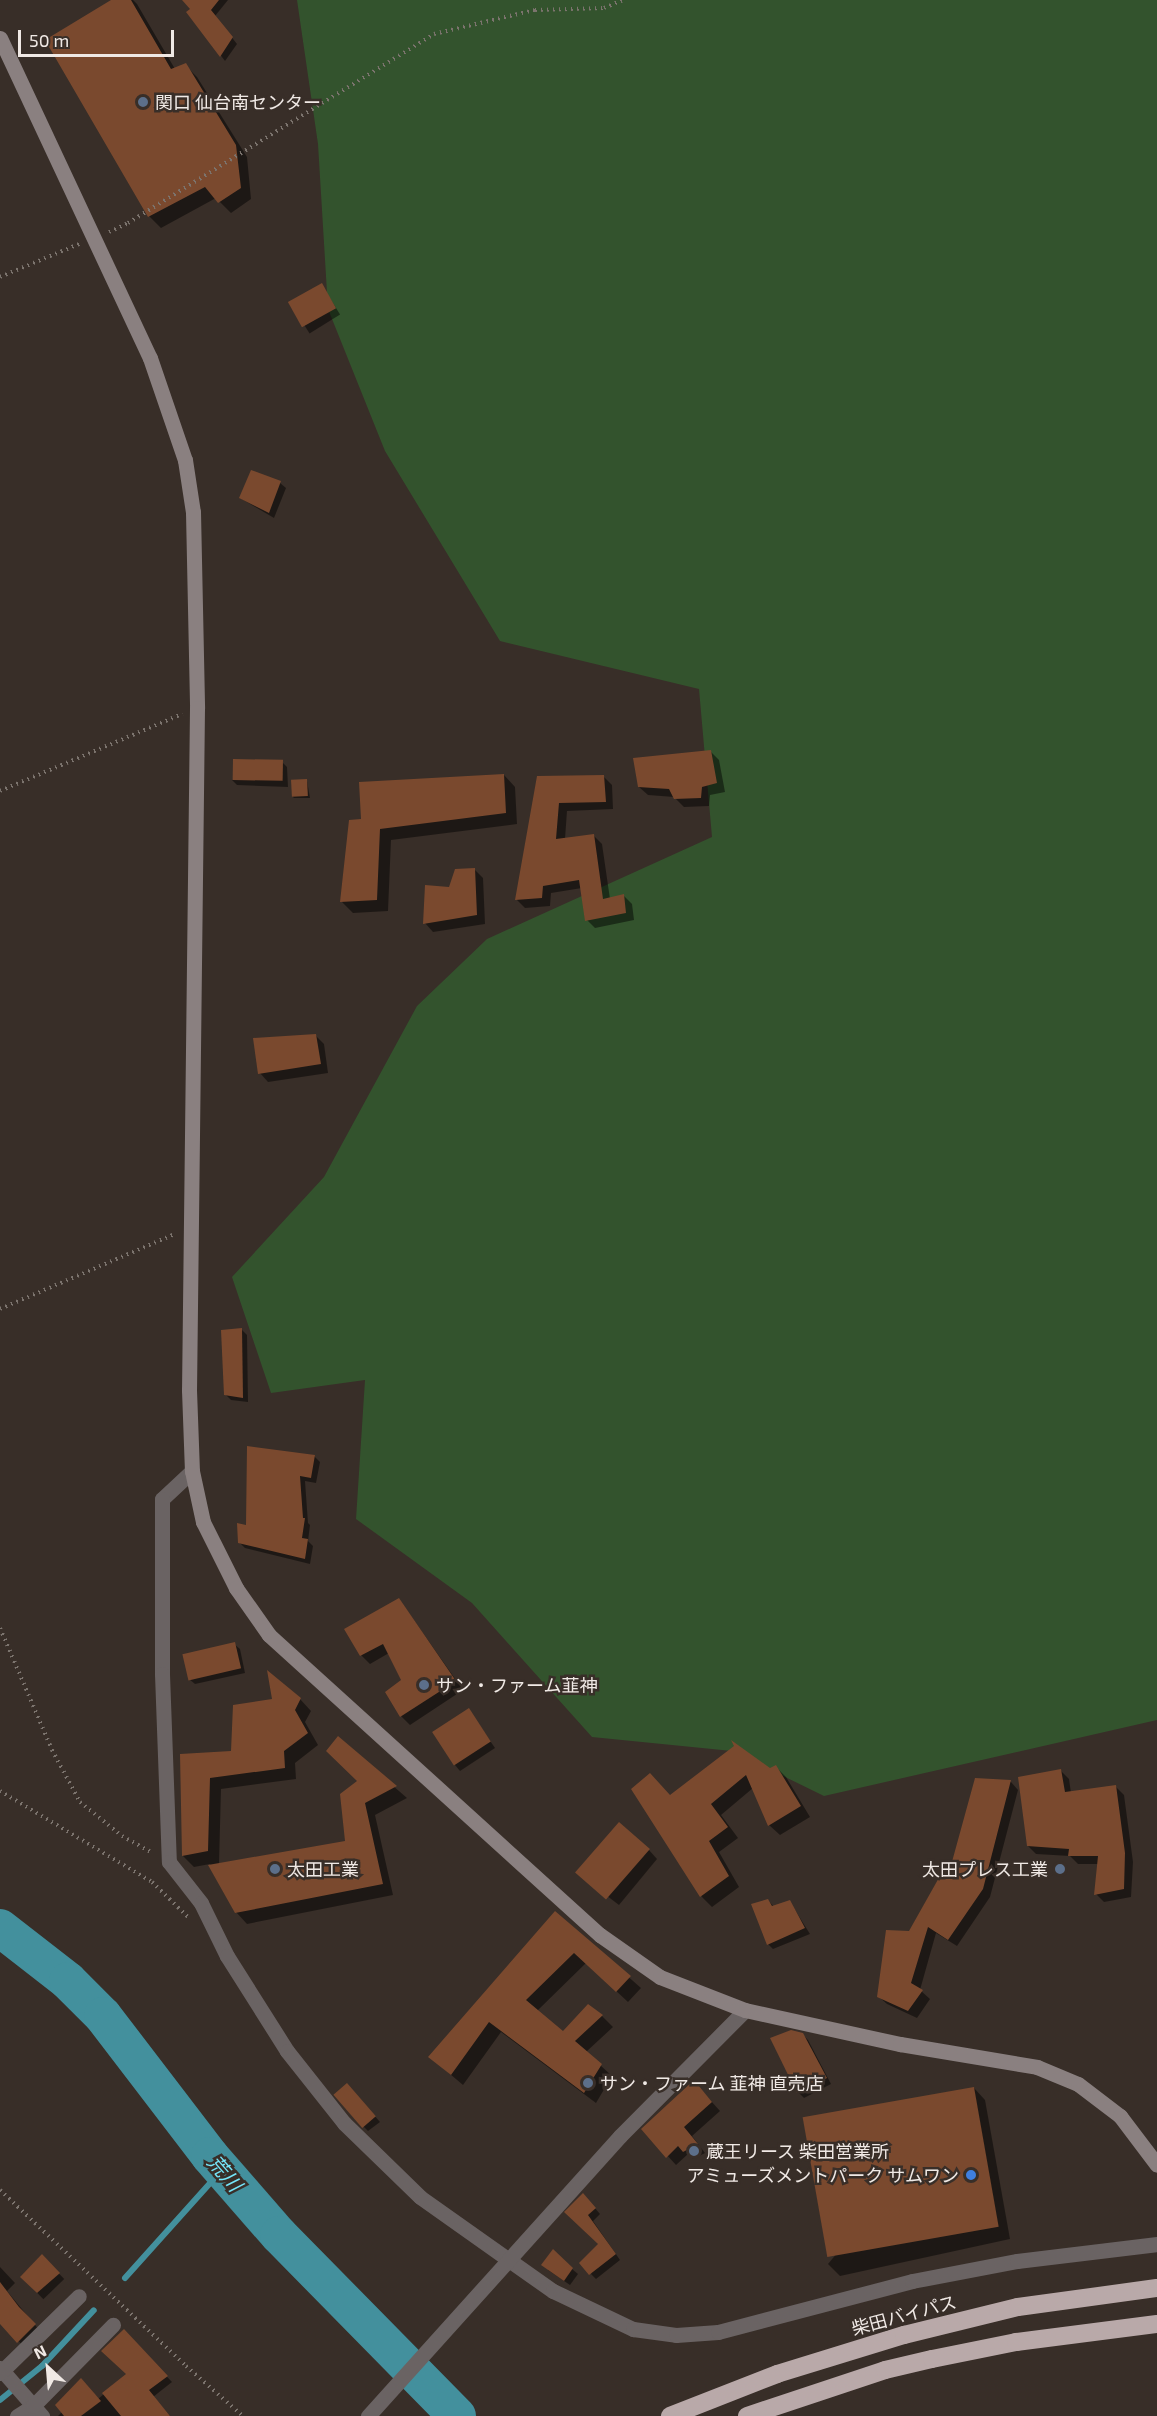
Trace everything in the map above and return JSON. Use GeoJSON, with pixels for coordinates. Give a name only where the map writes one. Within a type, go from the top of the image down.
{"type":"FeatureCollection","features":[{"type":"Feature","properties":{"kind":"highway","name":"柴田バイパス"},"geometry":{"type":"LineString","coordinates":[[670,2416],[740,2387],[816,2361],[1018,2307],[1157,2288]]}},
{"type":"Feature","properties":{"kind":"highway"},"geometry":{"type":"LineString","coordinates":[[747,2416],[885,2370],[1016,2342],[1157,2324]]}},
{"type":"Feature","properties":{"kind":"street"},"geometry":{"type":"LineString","coordinates":[[0,38],[150,358],[185,460],[193,512],[196,568],[197,708],[189,1228],[192,1471],[203,1522],[236,1588],[269,1635],[600,1935],[660,1977],[745,2010],[900,2044],[1037,2067],[1078,2084],[1120,2116],[1157,2165]]}},
{"type":"Feature","properties":{"kind":"street"},"geometry":{"type":"LineString","coordinates":[[192,1471],[162,1499],[162,1674],[169,1862],[201,1903],[227,1956],[287,2052],[344,2123],[420,2197],[553,2291],[633,2329],[676,2335],[718,2332],[912,2281],[1017,2261],[1157,2244]]}},
{"type":"Feature","properties":{"kind":"street"},"geometry":{"type":"LineString","coordinates":[[368,2416],[620,2136],[745,2010]]}},
{"type":"Feature","properties":{"kind":"street"},"geometry":{"type":"LineString","coordinates":[[34,2408],[3,2373],[79,2296]]}},
{"type":"Feature","properties":{"kind":"street"},"geometry":{"type":"LineString","coordinates":[[17,2416],[34,2408],[113,2325]]}},
{"type":"Feature","properties":{"kind":"path"},"geometry":{"type":"LineString","coordinates":[[0,277],[128,223],[434,34],[535,9],[604,8],[622,0]]}},
{"type":"Feature","properties":{"kind":"path"},"geometry":{"type":"LineString","coordinates":[[0,791],[197,708]]}},
{"type":"Feature","properties":{"kind":"path"},"geometry":{"type":"LineString","coordinates":[[0,1309],[189,1228]]}},
{"type":"Feature","properties":{"kind":"path"},"geometry":{"type":"LineString","coordinates":[[0,1628],[51,1750],[80,1802],[122,1836],[169,1862]]}},
{"type":"Feature","properties":{"kind":"path"},"geometry":{"type":"LineString","coordinates":[[0,1791],[152,1882],[194,1923]]}},
{"type":"Feature","properties":{"kind":"path"},"geometry":{"type":"LineString","coordinates":[[0,2190],[186,2366],[243,2416]]}},
{"type":"Feature","properties":{"kind":"green space"},"geometry":{"type":"Polygon","coordinates":[[[297,0],[1157,0],[1157,1720],[824,1796],[732,1751],[592,1737],[472,1603],[356,1519],[365,1380],[271,1393],[232,1277],[324,1177],[417,1006],[487,939],[712,837],[699,689],[500,641],[385,451],[328,309],[318,144],[297,0]]]}},
{"type":"Feature","properties":{"kind":"building"},"geometry":{"type":"Polygon","coordinates":[[[111,0],[131,0],[171,69],[186,63],[236,145],[241,188],[218,203],[205,187],[148,217],[45,40],[111,0]]]}},
{"type":"Feature","properties":{"kind":"building"},"geometry":{"type":"Polygon","coordinates":[[[182,0],[219,0],[211,10],[233,37],[220,57],[186,12],[190,9],[182,0]]]}},
{"type":"Feature","properties":{"kind":"building"},"geometry":{"type":"Polygon","coordinates":[[[322,283],[336,308],[302,327],[288,302],[322,283]]]}},
{"type":"Feature","properties":{"kind":"building"},"geometry":{"type":"Polygon","coordinates":[[[251,470],[281,481],[269,513],[239,498],[251,470]]]}},
{"type":"Feature","properties":{"kind":"building"},"geometry":{"type":"Polygon","coordinates":[[[711,750],[717,783],[702,787],[701,798],[674,799],[669,789],[638,787],[633,758],[711,750]]]}},
{"type":"Feature","properties":{"kind":"building"},"geometry":{"type":"Polygon","coordinates":[[[233,759],[283,760],[283,781],[233,780],[233,759]]]}},
{"type":"Feature","properties":{"kind":"building"},"geometry":{"type":"Polygon","coordinates":[[[504,774],[506,813],[380,829],[377,900],[340,902],[349,820],[361,819],[359,782],[504,774]]]}},
{"type":"Feature","properties":{"kind":"building"},"geometry":{"type":"Polygon","coordinates":[[[604,775],[606,802],[559,803],[556,839],[594,834],[603,899],[624,894],[626,913],[585,921],[579,880],[543,886],[542,898],[515,900],[537,776],[604,775]]]}},
{"type":"Feature","properties":{"kind":"building"},"geometry":{"type":"Polygon","coordinates":[[[307,779],[308,796],[292,797],[291,780],[307,779]]]}},
{"type":"Feature","properties":{"kind":"building"},"geometry":{"type":"Polygon","coordinates":[[[475,868],[477,915],[423,924],[425,885],[449,887],[455,869],[475,868]]]}},
{"type":"Feature","properties":{"kind":"building"},"geometry":{"type":"Polygon","coordinates":[[[316,1034],[321,1064],[258,1074],[253,1038],[316,1034]]]}},
{"type":"Feature","properties":{"kind":"building"},"geometry":{"type":"Polygon","coordinates":[[[242,1328],[243,1398],[224,1395],[221,1330],[242,1328]]]}},
{"type":"Feature","properties":{"kind":"building"},"geometry":{"type":"Polygon","coordinates":[[[247,1446],[315,1455],[311,1478],[300,1476],[303,1518],[305,1518],[302,1538],[308,1539],[305,1559],[238,1543],[237,1523],[246,1525],[247,1446]]]}},
{"type":"Feature","properties":{"kind":"building"},"geometry":{"type":"Polygon","coordinates":[[[399,1598],[456,1681],[400,1717],[385,1692],[401,1680],[383,1644],[360,1656],[344,1629],[399,1598]]]}},
{"type":"Feature","properties":{"kind":"building"},"geometry":{"type":"Polygon","coordinates":[[[235,1642],[241,1668],[188,1680],[182,1654],[235,1642]]]}},
{"type":"Feature","properties":{"kind":"building"},"geometry":{"type":"Polygon","coordinates":[[[267,1670],[301,1698],[295,1710],[308,1733],[284,1751],[285,1768],[210,1778],[208,1851],[182,1856],[180,1754],[231,1751],[233,1705],[272,1699],[267,1670]]]}},
{"type":"Feature","properties":{"kind":"building"},"geometry":{"type":"Polygon","coordinates":[[[469,1708],[491,1742],[454,1766],[432,1732],[469,1708]]]}},
{"type":"Feature","properties":{"kind":"building"},"geometry":{"type":"Polygon","coordinates":[[[338,1736],[397,1786],[365,1803],[383,1884],[235,1913],[208,1865],[345,1841],[340,1794],[357,1781],[326,1751],[338,1736]]]}},
{"type":"Feature","properties":{"kind":"building"},"geometry":{"type":"Polygon","coordinates":[[[731,1740],[770,1768],[776,1765],[801,1806],[768,1826],[746,1775],[711,1804],[728,1827],[709,1841],[729,1876],[700,1897],[631,1789],[650,1773],[670,1795],[734,1746],[731,1740]]]}},
{"type":"Feature","properties":{"kind":"building"},"geometry":{"type":"Polygon","coordinates":[[[1061,1769],[1065,1792],[1116,1785],[1125,1853],[1124,1889],[1094,1895],[1098,1856],[1068,1856],[1069,1849],[1027,1846],[1018,1777],[1061,1769]]]}},
{"type":"Feature","properties":{"kind":"building"},"geometry":{"type":"Polygon","coordinates":[[[975,1778],[1011,1780],[983,1889],[948,1940],[928,1927],[911,1983],[923,1990],[908,2011],[877,1997],[886,1930],[909,1931],[945,1867],[950,1869],[975,1778]]]}},
{"type":"Feature","properties":{"kind":"building"},"geometry":{"type":"Polygon","coordinates":[[[619,1822],[650,1849],[606,1899],[575,1873],[619,1822]]]}},
{"type":"Feature","properties":{"kind":"building"},"geometry":{"type":"Polygon","coordinates":[[[768,1899],[772,1906],[790,1900],[805,1928],[767,1945],[751,1904],[768,1899]]]}},
{"type":"Feature","properties":{"kind":"building"},"geometry":{"type":"Polygon","coordinates":[[[555,1911],[631,1976],[616,1992],[574,1953],[526,2000],[563,2031],[588,2004],[603,2015],[575,2041],[602,2064],[584,2093],[489,2022],[451,2075],[428,2057],[555,1911]]]}},
{"type":"Feature","properties":{"kind":"building"},"geometry":{"type":"Polygon","coordinates":[[[791,2030],[803,2033],[827,2078],[797,2093],[770,2038],[791,2030]]]}},
{"type":"Feature","properties":{"kind":"building"},"geometry":{"type":"Polygon","coordinates":[[[694,2080],[712,2102],[684,2127],[698,2144],[683,2152],[678,2146],[666,2158],[641,2129],[694,2080]]]}},
{"type":"Feature","properties":{"kind":"building"},"geometry":{"type":"Polygon","coordinates":[[[347,2083],[376,2116],[362,2128],[333,2095],[347,2083]]]}},
{"type":"Feature","properties":{"kind":"building"},"geometry":{"type":"Polygon","coordinates":[[[974,2087],[999,2227],[827,2257],[803,2117],[974,2087]]]}},
{"type":"Feature","properties":{"kind":"building"},"geometry":{"type":"Polygon","coordinates":[[[583,2193],[596,2208],[588,2215],[616,2254],[589,2275],[579,2263],[598,2244],[564,2212],[583,2193]]]}},
{"type":"Feature","properties":{"kind":"building"},"geometry":{"type":"Polygon","coordinates":[[[553,2249],[573,2268],[564,2281],[541,2265],[553,2249]]]}},
{"type":"Feature","properties":{"kind":"building"},"geometry":{"type":"Polygon","coordinates":[[[42,2254],[60,2273],[37,2293],[20,2277],[42,2254]]]}},
{"type":"Feature","properties":{"kind":"building"},"geometry":{"type":"Polygon","coordinates":[[[0,2282],[19,2307],[36,2324],[17,2343],[0,2324],[0,2282]]]}},
{"type":"Feature","properties":{"kind":"building"},"geometry":{"type":"Polygon","coordinates":[[[124,2329],[168,2376],[149,2390],[170,2416],[121,2416],[102,2393],[126,2374],[101,2351],[124,2329]]]}},
{"type":"Feature","properties":{"kind":"building"},"geometry":{"type":"Polygon","coordinates":[[[81,2378],[101,2401],[81,2416],[64,2416],[55,2405],[81,2378]]]}},
{"type":"Feature","properties":{"kind":"waterway","name":"荒川"},"geometry":{"type":"LineString","coordinates":[[0,1928],[68,1981],[103,2016],[210,2156],[279,2235],[457,2416]]}},
{"type":"Feature","properties":{"kind":"waterway"},"geometry":{"type":"LineString","coordinates":[[125,2278],[222,2170]]}},
{"type":"Feature","properties":{"kind":"waterway"},"geometry":{"type":"LineString","coordinates":[[0,2400],[42,2366],[94,2310]]}},
{"type":"Feature","properties":{"kind":"place","name":"関口 仙台南センター"},"geometry":{"type":"Point","coordinates":[143,102]}},
{"type":"Feature","properties":{"kind":"place","name":"サン・ファーム韮神"},"geometry":{"type":"Point","coordinates":[424,1685]}},
{"type":"Feature","properties":{"kind":"place","name":"太田工業"},"geometry":{"type":"Point","coordinates":[275,1869]}},
{"type":"Feature","properties":{"kind":"place","name":"太田プレス工業"},"geometry":{"type":"Point","coordinates":[1060,1869]}},
{"type":"Feature","properties":{"kind":"place","name":"サン・ファーム 韮神 直売店"},"geometry":{"type":"Point","coordinates":[588,2083]}},
{"type":"Feature","properties":{"kind":"place","name":"蔵王リース 柴田営業所"},"geometry":{"type":"Point","coordinates":[694,2151]}},
{"type":"Feature","properties":{"kind":"place","name":"アミューズメントパーク サムワン"},"geometry":{"type":"Point","coordinates":[971,2175]}}]}
